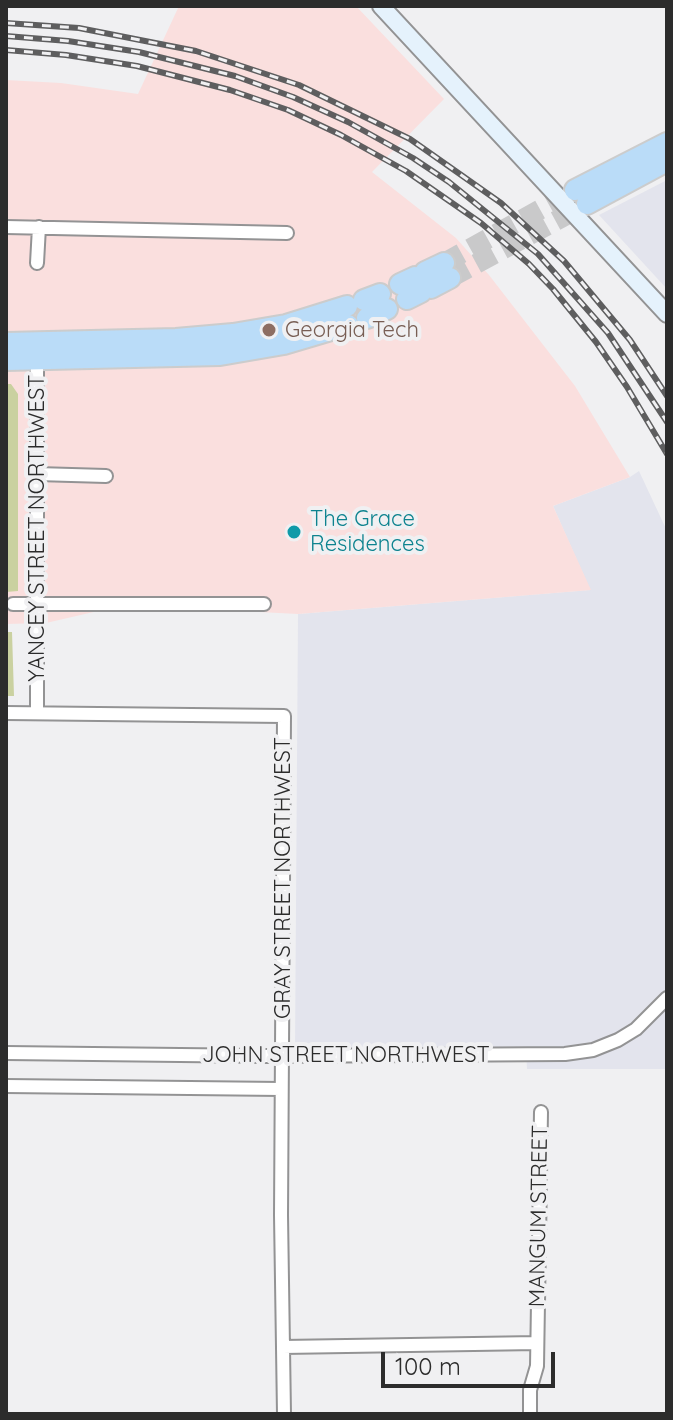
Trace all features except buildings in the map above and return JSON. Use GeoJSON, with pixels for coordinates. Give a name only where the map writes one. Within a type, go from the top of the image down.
{"type":"FeatureCollection","features":[{"type":"Feature","properties":{"kind":"highway"},"geometry":{"type":"LineString","coordinates":[[581,205],[667,143]]}},
{"type":"Feature","properties":{"kind":"highway"},"geometry":{"type":"LineString","coordinates":[[581,205],[667,161]]}},
{"type":"Feature","properties":{"kind":"highway"},"geometry":{"type":"LineString","coordinates":[[416,285],[447,270]]}},
{"type":"Feature","properties":{"kind":"highway"},"geometry":{"type":"LineString","coordinates":[[6,343],[37,351],[220,355],[284,344],[366,309]]}},
{"type":"Feature","properties":{"kind":"highway"},"geometry":{"type":"LineString","coordinates":[[6,360],[37,351]]}},
{"type":"Feature","properties":{"kind":"main road"},"geometry":{"type":"LineString","coordinates":[[381,6],[581,205],[667,314]]}},
{"type":"Feature","properties":{"kind":"street"},"geometry":{"type":"LineString","coordinates":[[6,227],[287,233]]}},
{"type":"Feature","properties":{"kind":"street"},"geometry":{"type":"LineString","coordinates":[[37,263],[39,227]]}},
{"type":"Feature","properties":{"kind":"street","name":"YANCEY STREET NORTHWEST"},"geometry":{"type":"LineString","coordinates":[[37,351],[37,713]]}},
{"type":"Feature","properties":{"kind":"street"},"geometry":{"type":"LineString","coordinates":[[37,474],[106,476]]}},
{"type":"Feature","properties":{"kind":"street"},"geometry":{"type":"LineString","coordinates":[[13,604],[264,604]]}},
{"type":"Feature","properties":{"kind":"street"},"geometry":{"type":"LineString","coordinates":[[6,713],[37,713]]}},
{"type":"Feature","properties":{"kind":"street","name":"GRAY STREET NORTHWEST"},"geometry":{"type":"LineString","coordinates":[[37,713],[284,716],[281,1089],[284,1414]]}},
{"type":"Feature","properties":{"kind":"street","name":"JOHN STREET NORTHWEST"},"geometry":{"type":"LineString","coordinates":[[6,1053],[282,1056],[565,1054],[593,1050],[618,1040],[636,1029],[667,998]]}},
{"type":"Feature","properties":{"kind":"street"},"geometry":{"type":"LineString","coordinates":[[6,1086],[281,1089]]}},
{"type":"Feature","properties":{"kind":"street","name":"MANGUM STREET"},"geometry":{"type":"LineString","coordinates":[[530,1414],[530,1390],[537,1366],[541,1112]]}},
{"type":"Feature","properties":{"kind":"street"},"geometry":{"type":"LineString","coordinates":[[283,1347],[537,1343]]}},
{"type":"Feature","properties":{"kind":"shaded area","name":"Georgia Tech"},"geometry":{"type":"Polygon","coordinates":[[[179,6],[356,6],[444,99],[372,172],[456,238],[489,275],[575,386],[630,477],[553,506],[591,590],[298,614],[124,605],[46,623],[6,624],[6,80],[61,83],[138,94],[179,6]]]}},
{"type":"Feature","properties":{"kind":"shaded area"},"geometry":{"type":"Polygon","coordinates":[[[667,180],[667,289],[599,215],[667,180]]]}},
{"type":"Feature","properties":{"kind":"shaded area"},"geometry":{"type":"Polygon","coordinates":[[[639,471],[667,531],[667,1069],[527,1069],[526,1049],[295,1050],[298,614],[590,590],[553,506],[639,471]]]}},
{"type":"Feature","properties":{"kind":"green space"},"geometry":{"type":"Polygon","coordinates":[[[6,384],[11,384],[18,394],[18,591],[6,592],[6,384]]]}},
{"type":"Feature","properties":{"kind":"green space"},"geometry":{"type":"Polygon","coordinates":[[[6,632],[12,632],[14,696],[6,696],[6,632]]]}},
{"type":"Feature","properties":{"kind":"tunnel"},"geometry":{"type":"LineString","coordinates":[[444,263],[575,190]]}},
{"type":"Feature","properties":{"kind":"tunnel"},"geometry":{"type":"LineString","coordinates":[[450,278],[587,204]]}},
{"type":"Feature","properties":{"kind":"railway"},"geometry":{"type":"LineString","coordinates":[[6,23],[79,28],[196,51],[299,85],[410,139],[501,203],[564,261],[630,340],[667,396]]}},
{"type":"Feature","properties":{"kind":"railway"},"geometry":{"type":"LineString","coordinates":[[6,36],[68,41],[139,52],[235,76],[293,97],[348,122],[413,158],[449,182],[538,254],[608,333],[667,422]]}},
{"type":"Feature","properties":{"kind":"railway"},"geometry":{"type":"LineString","coordinates":[[6,50],[137,66],[230,90],[288,110],[406,171],[481,223],[553,289],[596,342],[667,454]]}},
{"type":"Feature","properties":{"kind":"place","name":"Georgia Tech"},"geometry":{"type":"Point","coordinates":[269,330]}},
{"type":"Feature","properties":{"kind":"place","name":"The Grace Residences"},"geometry":{"type":"Point","coordinates":[294,532]}}]}
